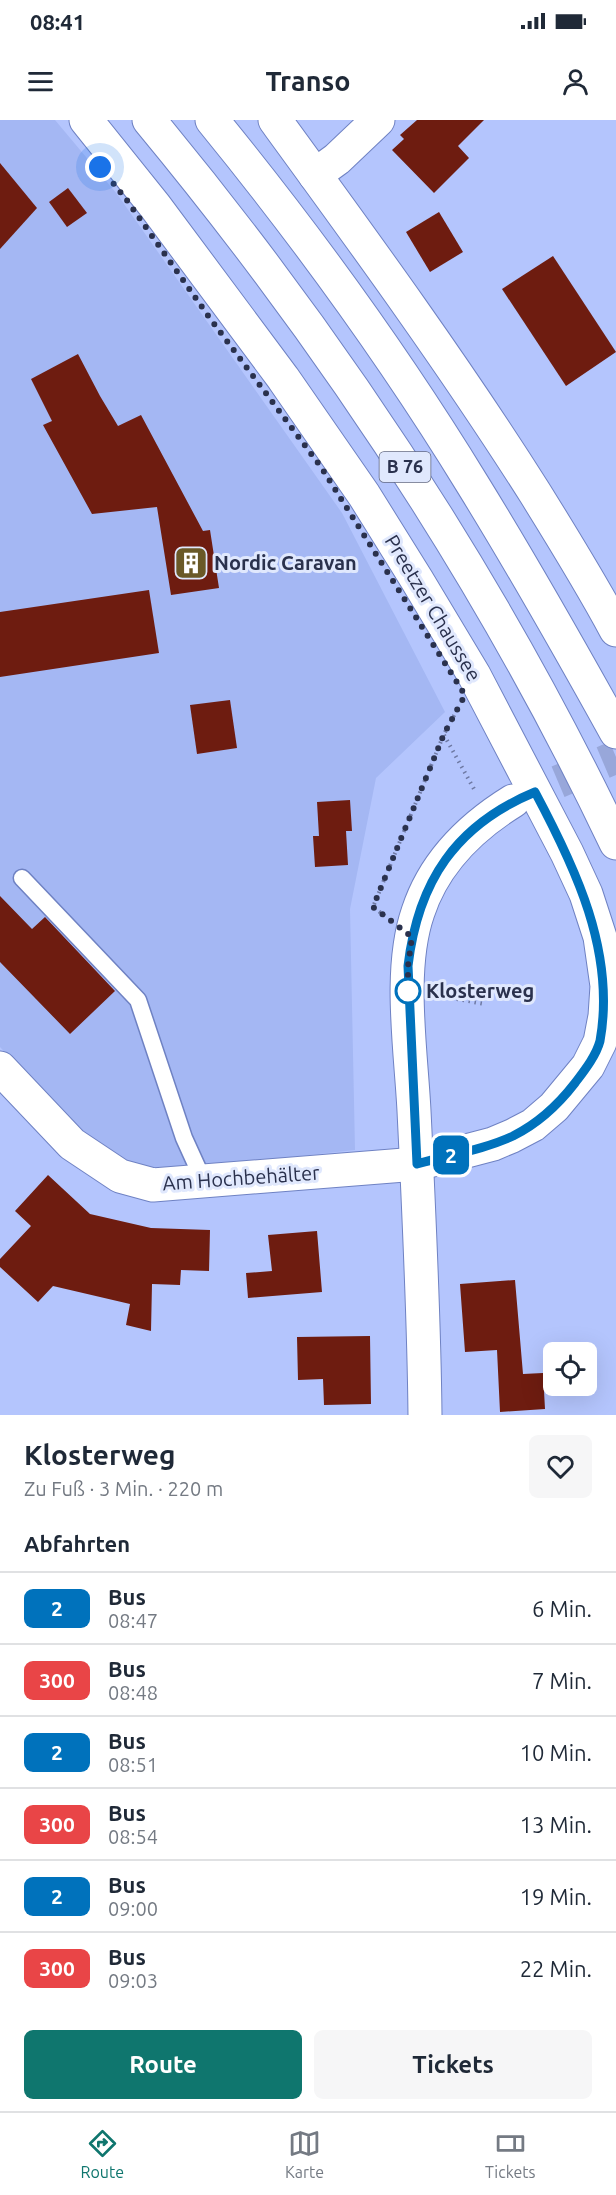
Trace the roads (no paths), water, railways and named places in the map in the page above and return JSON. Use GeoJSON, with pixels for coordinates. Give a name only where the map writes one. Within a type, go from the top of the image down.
{"type":"FeatureCollection","features":[{"type":"Feature","properties":{"kind":"main road","name":"Preetzer Chaussee"},"geometry":{"type":"LineString","coordinates":[[86,120],[155,206],[283,378],[340,459],[405,561],[474,675],[562,842],[586,894],[600,937],[607,986],[602,1034],[588,1066],[572,1087],[533,1125],[512,1136],[493,1144],[417,1164]]}},
{"type":"Feature","properties":{"kind":"main road","name":"B 76"},"geometry":{"type":"LineString","coordinates":[[149,120],[250,249],[366,408],[395,452],[501,625],[536,687],[616,843]]}},
{"type":"Feature","properties":{"kind":"main road","name":"B 76"},"geometry":{"type":"LineString","coordinates":[[212,120],[321,261],[418,400],[472,484],[551,616],[616,732]]}},
{"type":"Feature","properties":{"kind":"main road"},"geometry":{"type":"LineString","coordinates":[[274,120],[398,288],[500,438],[616,630]]}},
{"type":"Feature","properties":{"kind":"main road"},"geometry":{"type":"LineString","coordinates":[[315,176],[337,159],[378,120]]}},
{"type":"Feature","properties":{"kind":"main road"},"geometry":{"type":"LineString","coordinates":[[425,1415],[408,966],[412,937],[429,886],[443,863],[462,841],[501,808]]}},
{"type":"Feature","properties":{"kind":"main road","name":"Am Hochbehälter"},"geometry":{"type":"LineString","coordinates":[[0,1068],[72,1144],[120,1176],[153,1185],[417,1164]]}},
{"type":"Feature","properties":{"kind":"lane"},"geometry":{"type":"LineString","coordinates":[[22,878],[138,1000],[184,1138],[204,1182]]}},
{"type":"Feature","properties":{"kind":"tunnel"},"geometry":{"type":"LineString","coordinates":[[513,801],[616,757]]}},
{"type":"Feature","properties":{"kind":"place","name":"Nordic Caravan"},"geometry":{"type":"Point","coordinates":[191,563]}},
{"type":"Feature","properties":{"kind":"place","name":"Klosterweg"},"geometry":{"type":"Point","coordinates":[408,991]}}]}
